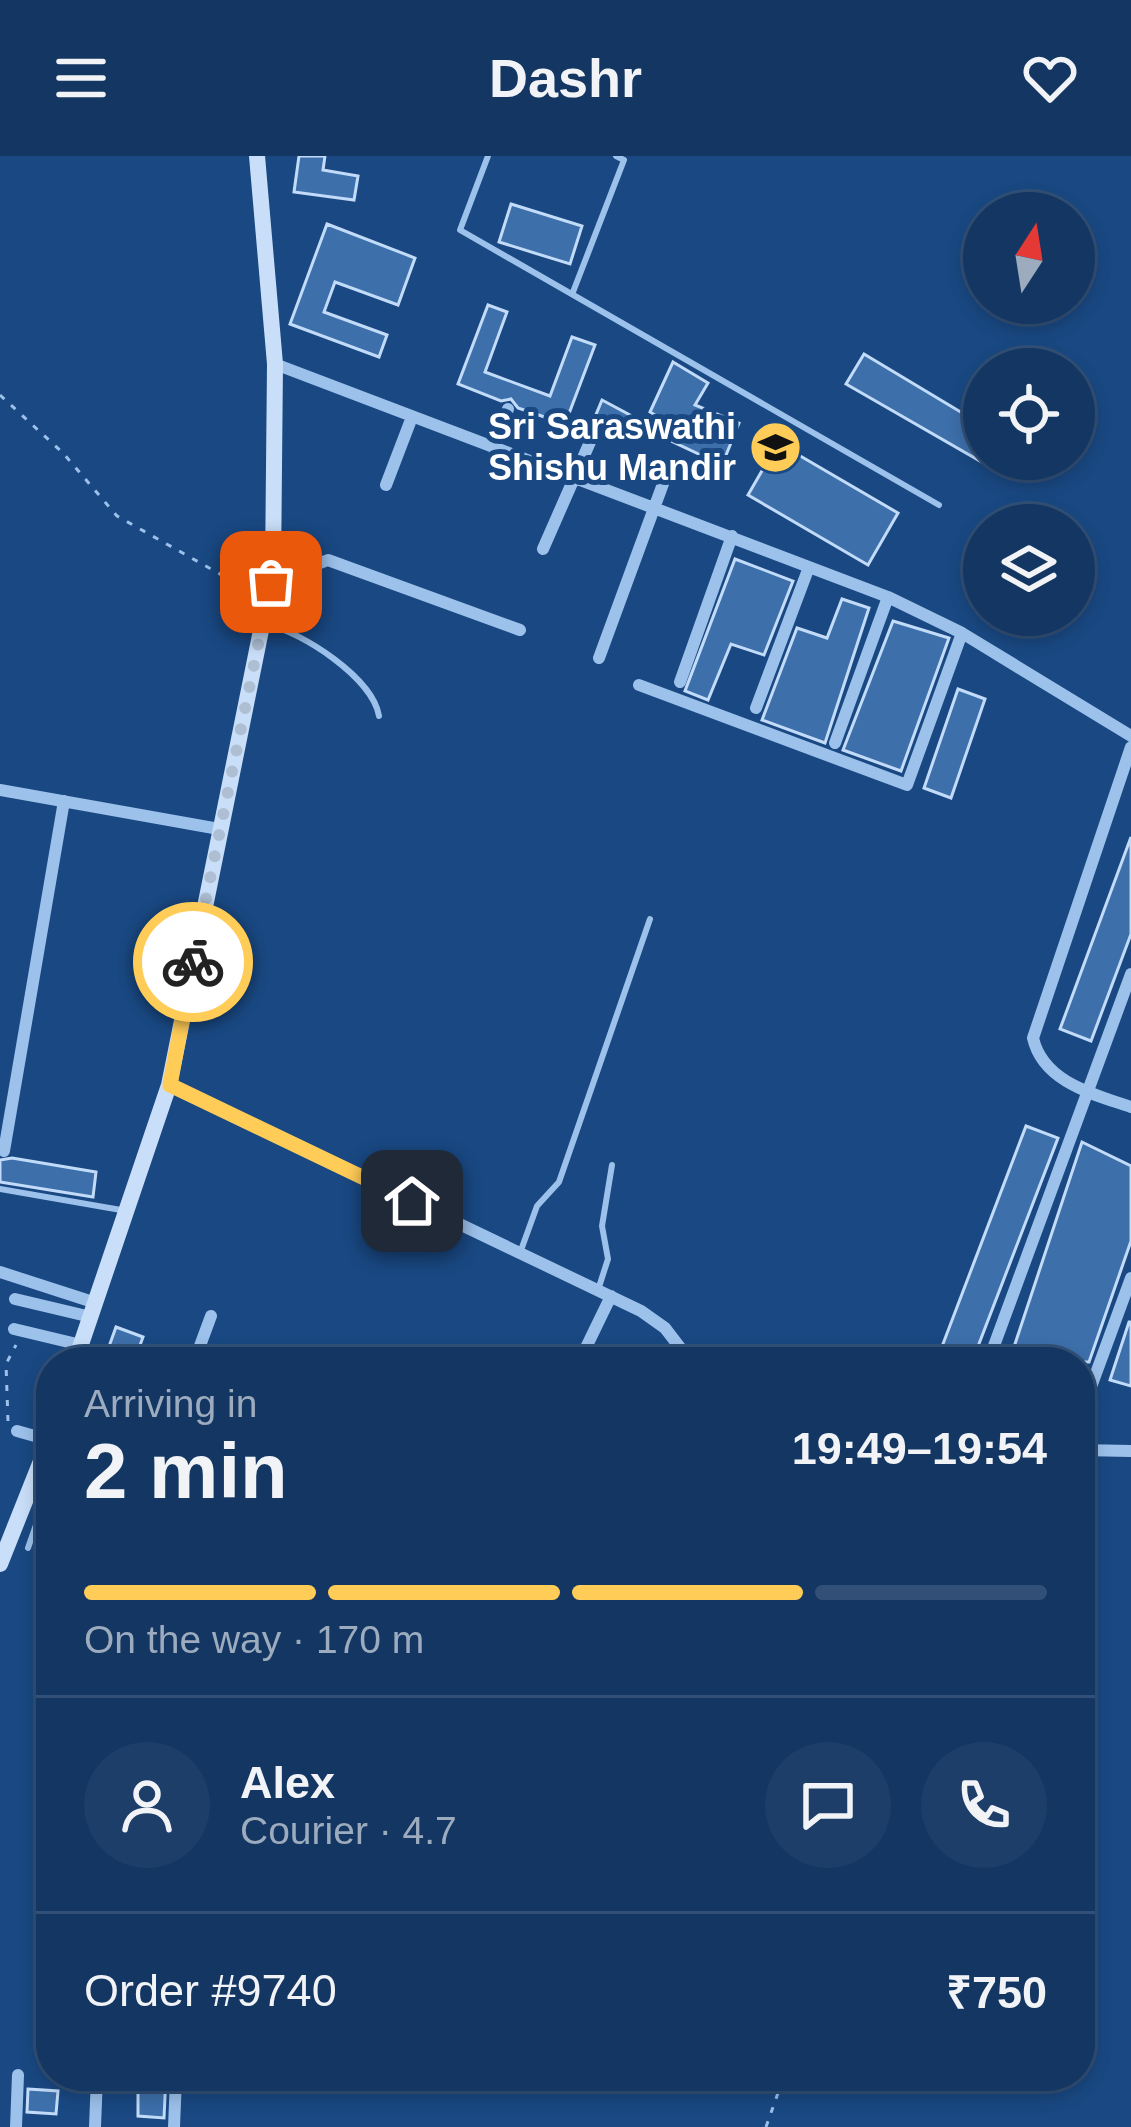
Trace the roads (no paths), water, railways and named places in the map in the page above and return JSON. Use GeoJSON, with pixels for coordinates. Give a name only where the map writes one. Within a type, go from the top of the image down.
{"type":"FeatureCollection","features":[{"type":"Feature","properties":{"kind":"street"},"geometry":{"type":"LineString","coordinates":[[80,1347],[170,1085],[271,582],[274,364],[257,156]]}},
{"type":"Feature","properties":{"kind":"street"},"geometry":{"type":"LineString","coordinates":[[274,364],[888,597],[962,633],[1131,736]]}},
{"type":"Feature","properties":{"kind":"street"},"geometry":{"type":"LineString","coordinates":[[493,448],[508,409]]}},
{"type":"Feature","properties":{"kind":"street"},"geometry":{"type":"LineString","coordinates":[[386,484],[412,417]]}},
{"type":"Feature","properties":{"kind":"street"},"geometry":{"type":"LineString","coordinates":[[543,549],[590,442]]}},
{"type":"Feature","properties":{"kind":"street"},"geometry":{"type":"LineString","coordinates":[[599,658],[668,473]]}},
{"type":"Feature","properties":{"kind":"street"},"geometry":{"type":"LineString","coordinates":[[680,682],[732,536]]}},
{"type":"Feature","properties":{"kind":"street"},"geometry":{"type":"LineString","coordinates":[[271,582],[328,560],[520,630]]}},
{"type":"Feature","properties":{"kind":"street"},"geometry":{"type":"LineString","coordinates":[[756,709],[809,567]]}},
{"type":"Feature","properties":{"kind":"street"},"geometry":{"type":"LineString","coordinates":[[835,743],[888,597]]}},
{"type":"Feature","properties":{"kind":"street"},"geometry":{"type":"LineString","coordinates":[[639,685],[907,785],[962,633]]}},
{"type":"Feature","properties":{"kind":"street"},"geometry":{"type":"LineString","coordinates":[[1131,748],[1033,1038],[1045,1066],[1088,1091],[1131,1107]]}},
{"type":"Feature","properties":{"kind":"street"},"geometry":{"type":"LineString","coordinates":[[0,790],[219,829]]}},
{"type":"Feature","properties":{"kind":"street"},"geometry":{"type":"LineString","coordinates":[[4,1151],[64,801]]}},
{"type":"Feature","properties":{"kind":"street"},"geometry":{"type":"LineString","coordinates":[[994,1347],[1131,974]]}},
{"type":"Feature","properties":{"kind":"street"},"geometry":{"type":"LineString","coordinates":[[170,1085],[605,1293],[665,1328],[680,1347]]}},
{"type":"Feature","properties":{"kind":"street"},"geometry":{"type":"LineString","coordinates":[[0,1272],[94,1310]]}},
{"type":"Feature","properties":{"kind":"street"},"geometry":{"type":"LineString","coordinates":[[1095,1376],[1131,1278]]}},
{"type":"Feature","properties":{"kind":"street"},"geometry":{"type":"LineString","coordinates":[[584,1347],[605,1293]]}},
{"type":"Feature","properties":{"kind":"street"},"geometry":{"type":"LineString","coordinates":[[15,1298],[94,1310]]}},
{"type":"Feature","properties":{"kind":"street"},"geometry":{"type":"LineString","coordinates":[[200,1347],[211,1316]]}},
{"type":"Feature","properties":{"kind":"street"},"geometry":{"type":"LineString","coordinates":[[14,1329],[62,1347]]}},
{"type":"Feature","properties":{"kind":"street"},"geometry":{"type":"LineString","coordinates":[[17,1431],[36,1435]]}},
{"type":"Feature","properties":{"kind":"street"},"geometry":{"type":"LineString","coordinates":[[1095,1450],[1131,1450]]}},
{"type":"Feature","properties":{"kind":"street"},"geometry":{"type":"LineString","coordinates":[[0,1564],[36,1508]]}},
{"type":"Feature","properties":{"kind":"street"},"geometry":{"type":"LineString","coordinates":[[16,2127],[18,2075]]}},
{"type":"Feature","properties":{"kind":"street"},"geometry":{"type":"LineString","coordinates":[[95,2127],[96,2091]]}},
{"type":"Feature","properties":{"kind":"street"},"geometry":{"type":"LineString","coordinates":[[174,2127],[175,2091]]}},
{"type":"Feature","properties":{"kind":"lane"},"geometry":{"type":"LineString","coordinates":[[488,156],[460,230],[939,505]]}},
{"type":"Feature","properties":{"kind":"lane"},"geometry":{"type":"LineString","coordinates":[[573,292],[624,160],[616,156]]}},
{"type":"Feature","properties":{"kind":"lane"},"geometry":{"type":"LineString","coordinates":[[264,614],[311,639],[370,690],[379,716]]}},
{"type":"Feature","properties":{"kind":"lane"},"geometry":{"type":"LineString","coordinates":[[520,1253],[537,1206],[559,1182],[650,919]]}},
{"type":"Feature","properties":{"kind":"lane"},"geometry":{"type":"LineString","coordinates":[[605,1293],[608,1259],[602,1226],[612,1165]]}},
{"type":"Feature","properties":{"kind":"lane"},"geometry":{"type":"LineString","coordinates":[[0,1189],[130,1212]]}},
{"type":"Feature","properties":{"kind":"lane"},"geometry":{"type":"LineString","coordinates":[[28,1548],[36,1522]]}},
{"type":"Feature","properties":{"kind":"place","name":"Sri Saraswathi Shishu Mandir"},"geometry":{"type":"Point","coordinates":[775,447]}}]}
